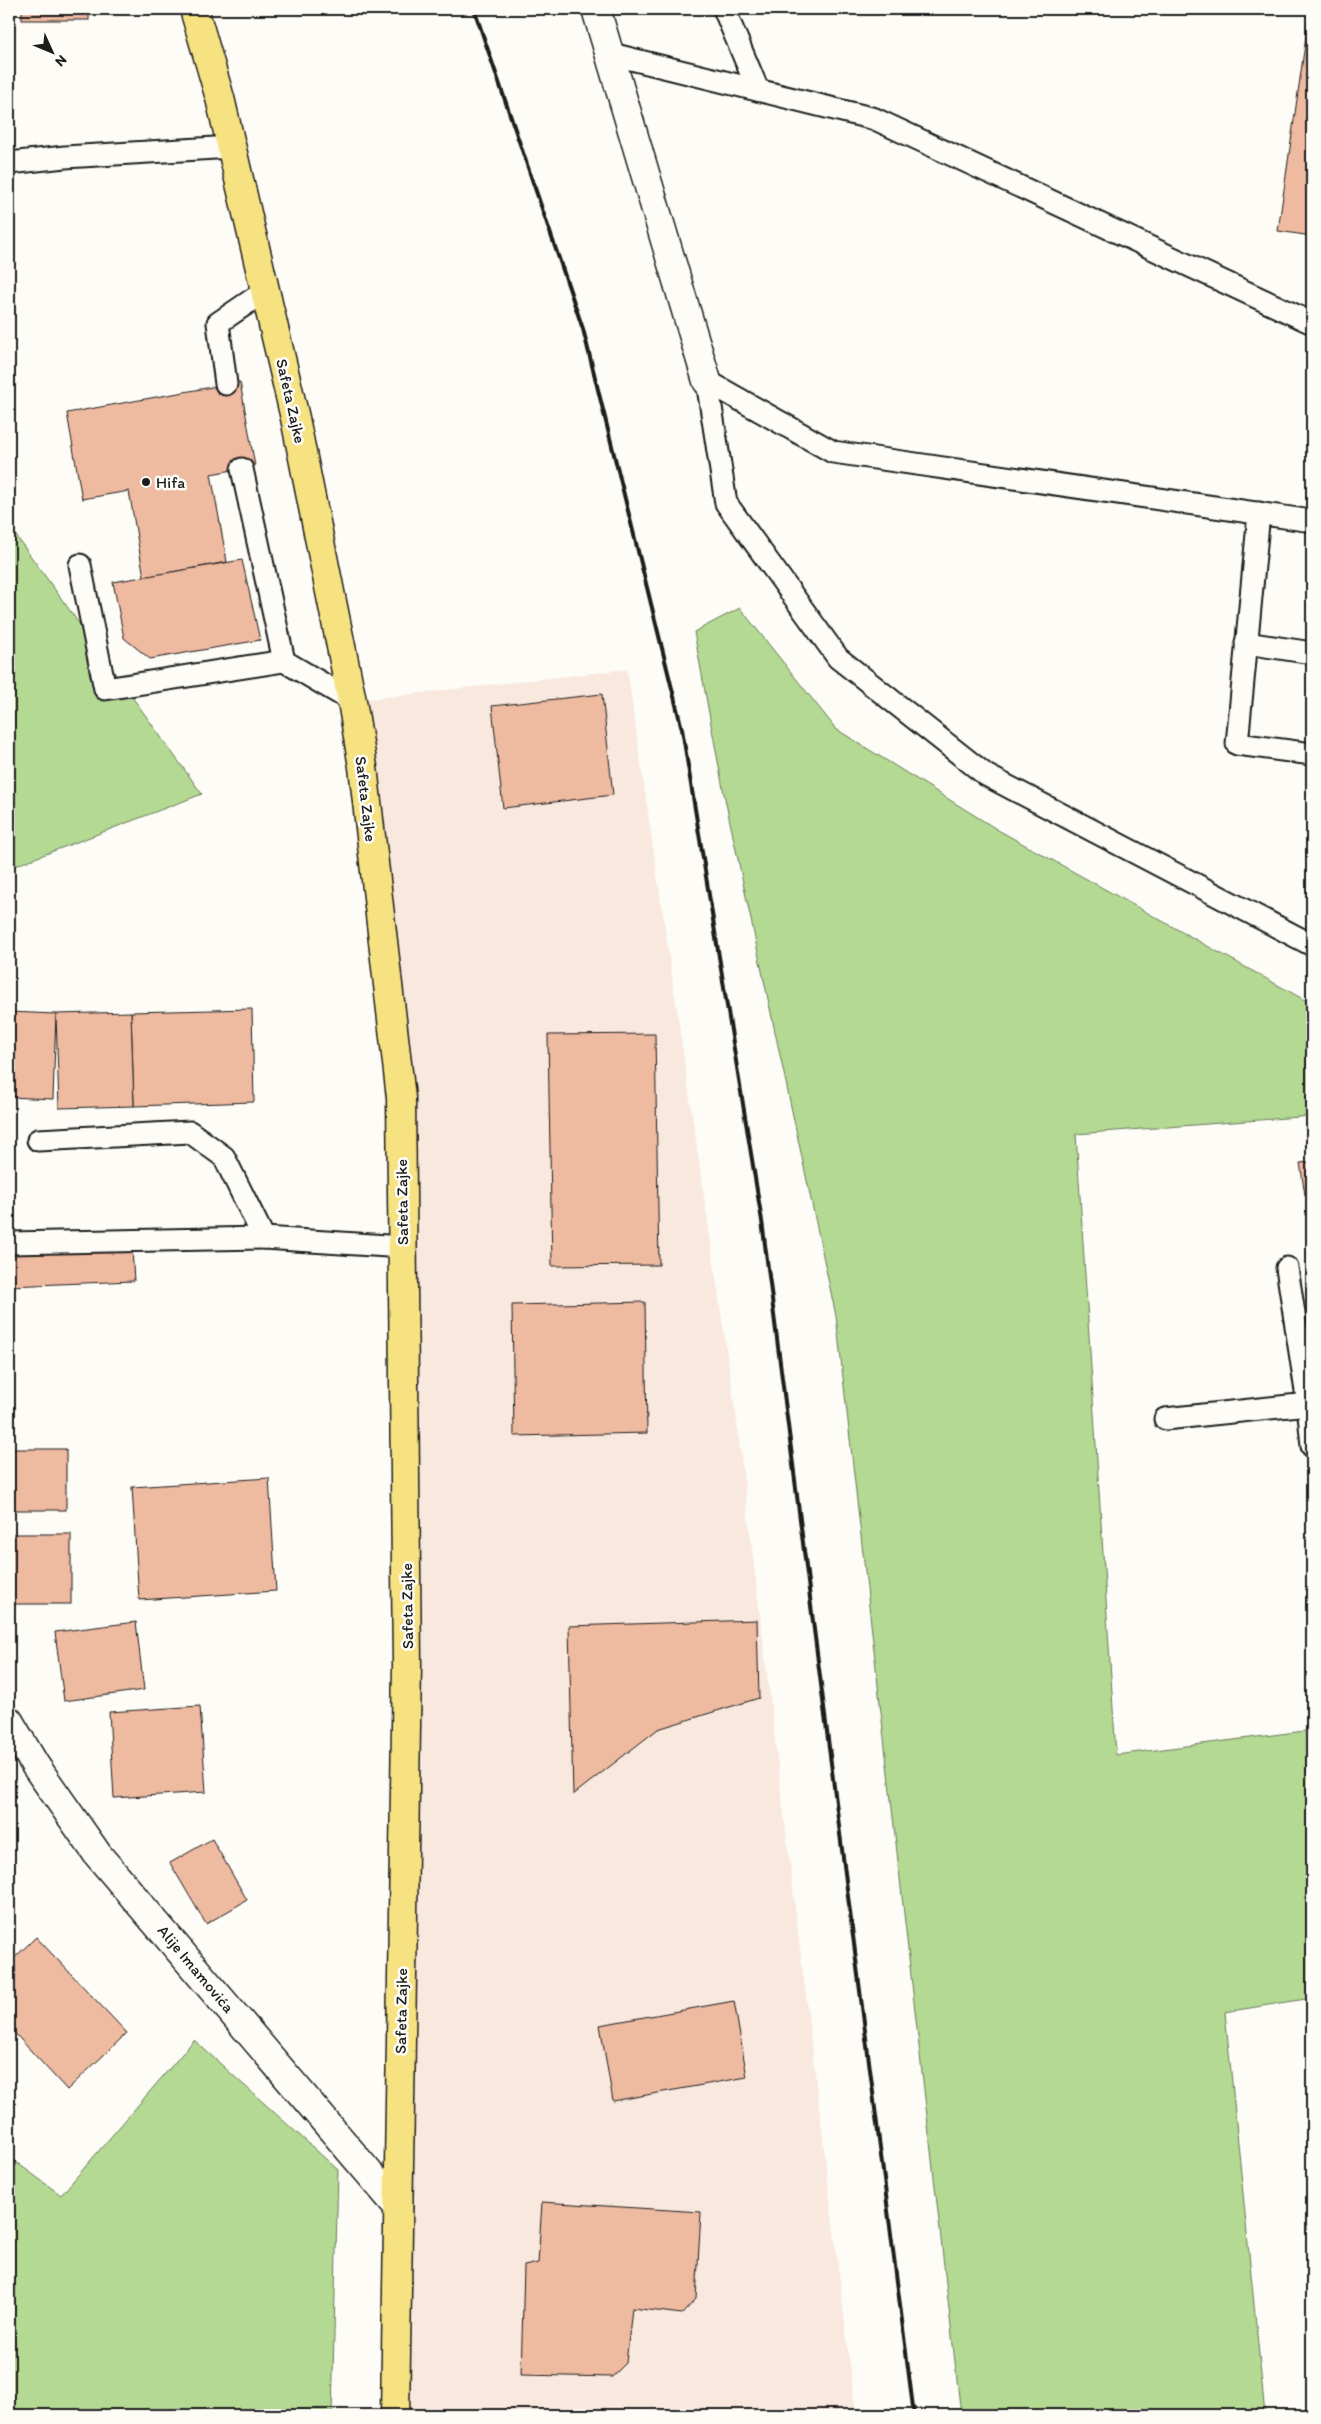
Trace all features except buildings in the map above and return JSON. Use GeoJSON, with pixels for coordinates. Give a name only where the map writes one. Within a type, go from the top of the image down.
{"type":"FeatureCollection","features":[{"type":"Feature","properties":{"kind":"main road","name":"Safeta Zajke"},"geometry":{"type":"LineString","coordinates":[[194,9],[232,148],[295,418],[352,701],[363,767],[401,1098],[407,1664],[395,2415]]}},
{"type":"Feature","properties":{"kind":"street"},"geometry":{"type":"LineString","coordinates":[[596,9],[612,54],[707,381]]}},
{"type":"Feature","properties":{"kind":"street","name":"Alije Imamovića"},"geometry":{"type":"LineString","coordinates":[[9,1721],[36,1765],[98,1855],[398,2207]]}},
{"type":"Feature","properties":{"kind":"lane"},"geometry":{"type":"LineString","coordinates":[[724,9],[758,90]]}},
{"type":"Feature","properties":{"kind":"lane"},"geometry":{"type":"LineString","coordinates":[[612,54],[875,119],[1312,323]]}},
{"type":"Feature","properties":{"kind":"lane"},"geometry":{"type":"LineString","coordinates":[[9,163],[65,157],[232,148]]}},
{"type":"Feature","properties":{"kind":"lane"},"geometry":{"type":"LineString","coordinates":[[226,384],[218,323],[265,290]]}},
{"type":"Feature","properties":{"kind":"lane"},"geometry":{"type":"LineString","coordinates":[[707,381],[833,452],[1312,521]]}},
{"type":"Feature","properties":{"kind":"lane"},"geometry":{"type":"LineString","coordinates":[[707,381],[726,503],[838,658],[986,775],[1312,945]]}},
{"type":"Feature","properties":{"kind":"lane"},"geometry":{"type":"LineString","coordinates":[[242,469],[284,661]]}},
{"type":"Feature","properties":{"kind":"lane"},"geometry":{"type":"LineString","coordinates":[[1259,513],[1237,744],[1312,754]]}},
{"type":"Feature","properties":{"kind":"lane"},"geometry":{"type":"LineString","coordinates":[[80,565],[105,689],[284,661],[352,701]]}},
{"type":"Feature","properties":{"kind":"lane"},"geometry":{"type":"LineString","coordinates":[[1246,643],[1312,653]]}},
{"type":"Feature","properties":{"kind":"lane"},"geometry":{"type":"LineString","coordinates":[[38,1140],[190,1132],[224,1157],[264,1238]]}},
{"type":"Feature","properties":{"kind":"lane"},"geometry":{"type":"LineString","coordinates":[[9,1243],[264,1238],[403,1247]]}},
{"type":"Feature","properties":{"kind":"lane"},"geometry":{"type":"LineString","coordinates":[[1288,1268],[1310,1404],[1312,1446]]}},
{"type":"Feature","properties":{"kind":"lane"},"geometry":{"type":"LineString","coordinates":[[1165,1419],[1310,1404]]}},
{"type":"Feature","properties":{"kind":"shaded area"},"geometry":{"type":"Polygon","coordinates":[[[627,669],[736,1415],[856,2415],[392,2415],[403,1247],[352,701],[627,669]]]}},
{"type":"Feature","properties":{"kind":"green space"},"geometry":{"type":"Polygon","coordinates":[[[9,526],[202,794],[9,868],[9,526]]]}},
{"type":"Feature","properties":{"kind":"green space"},"geometry":{"type":"Polygon","coordinates":[[[740,608],[836,729],[998,830],[1312,1004],[1312,1116],[1076,1134],[1116,1755],[1312,1730],[1312,1998],[1225,2012],[1265,2415],[961,2415],[836,1316],[724,794],[694,632],[740,608]]]}},
{"type":"Feature","properties":{"kind":"green space"},"geometry":{"type":"Polygon","coordinates":[[[194,2040],[338,2170],[332,2415],[9,2415],[9,2157],[61,2195],[194,2040]]]}},
{"type":"Feature","properties":{"kind":"railway"},"geometry":{"type":"LineString","coordinates":[[474,9],[583,329],[682,729],[762,1221],[914,2415]]}},
{"type":"Feature","properties":{"kind":"place","name":"Hifa"},"geometry":{"type":"Point","coordinates":[146,482]}}]}
